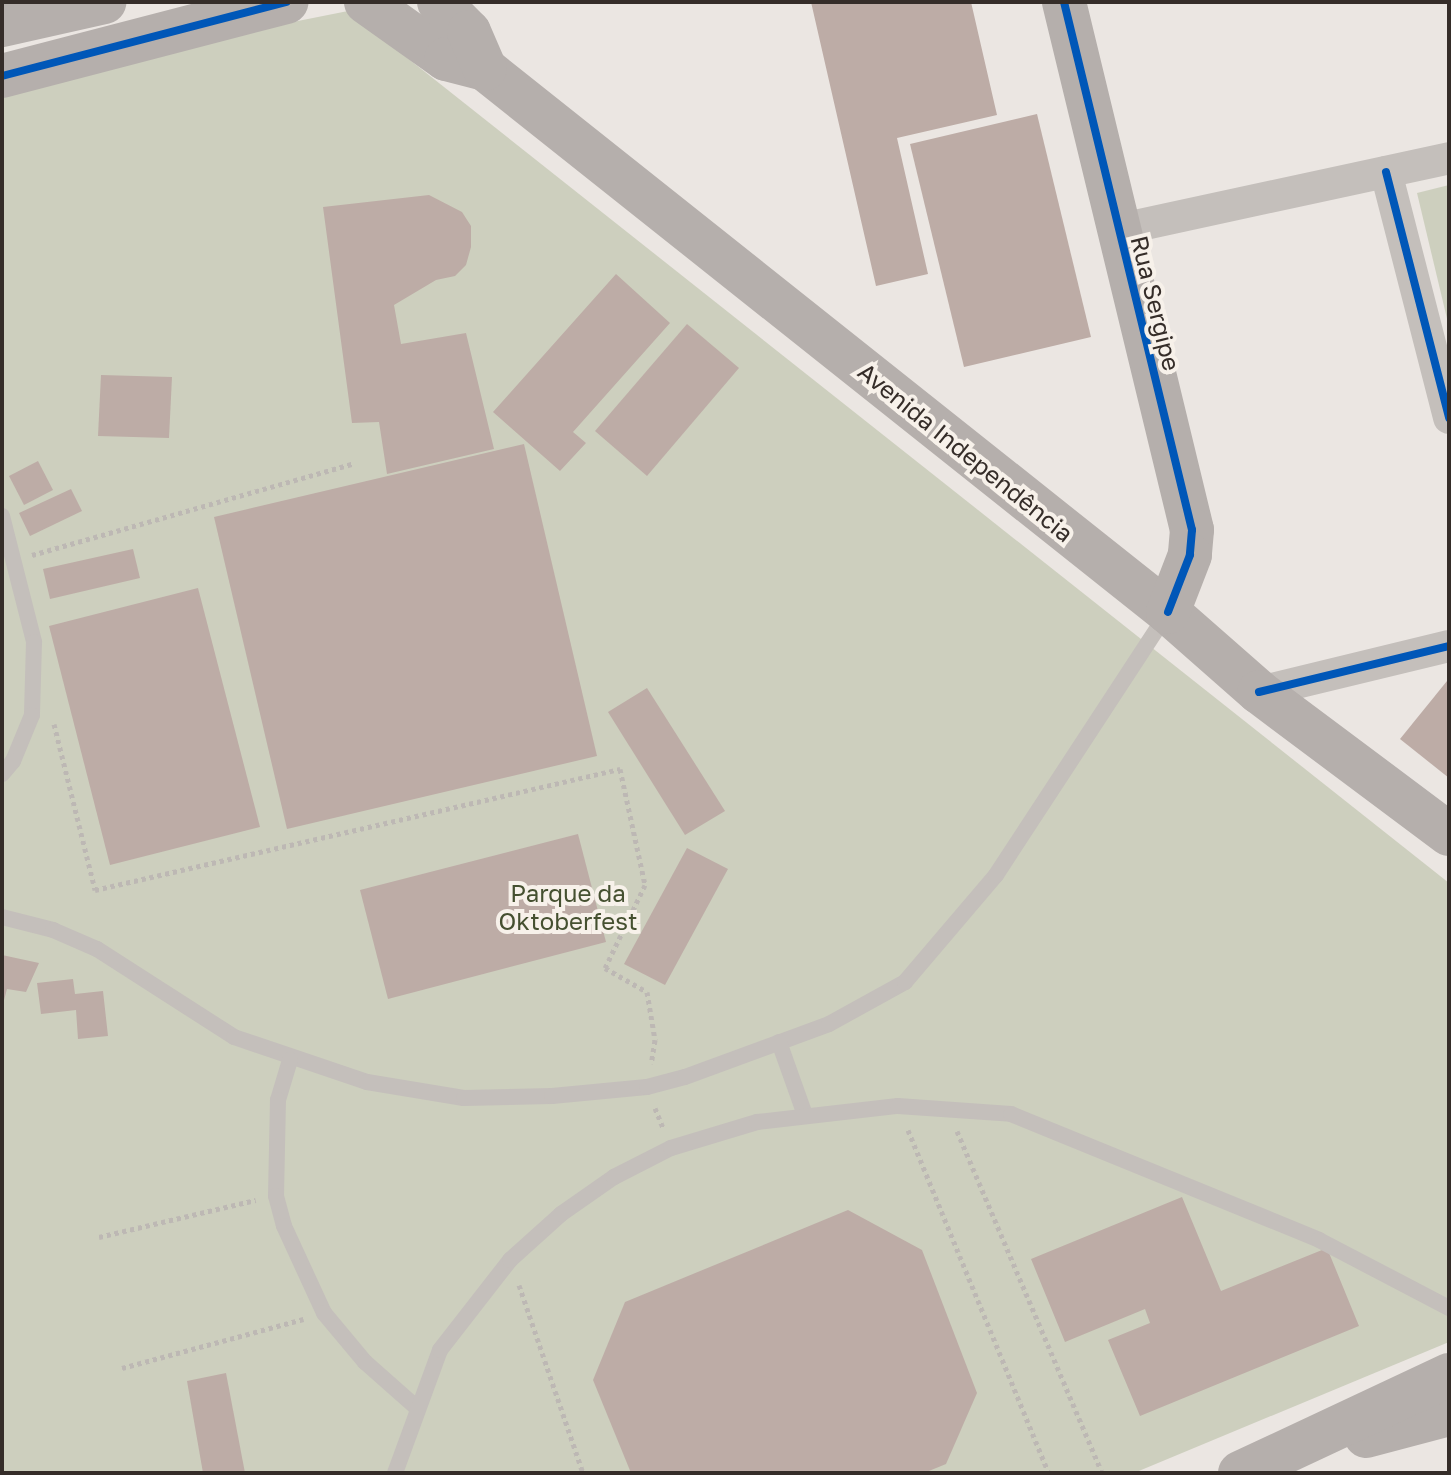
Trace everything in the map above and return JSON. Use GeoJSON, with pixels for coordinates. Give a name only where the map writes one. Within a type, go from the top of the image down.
{"type":"FeatureCollection","features":[{"type":"Feature","properties":{"kind":"main road"},"geometry":{"type":"LineString","coordinates":[[2,25],[104,2]]}},
{"type":"Feature","properties":{"kind":"main road"},"geometry":{"type":"LineString","coordinates":[[2,76],[287,2]]}},
{"type":"Feature","properties":{"kind":"main road","name":"Avenida Independência"},"geometry":{"type":"LineString","coordinates":[[366,2],[446,59],[485,69],[1168,612],[1259,692],[1449,834]]}},
{"type":"Feature","properties":{"kind":"main road","name":"Avenida Independência"},"geometry":{"type":"LineString","coordinates":[[439,2],[469,32],[485,69]]}},
{"type":"Feature","properties":{"kind":"main road","name":"Rua Sergipe"},"geometry":{"type":"LineString","coordinates":[[1064,2],[1192,530],[1190,555],[1168,612]]}},
{"type":"Feature","properties":{"kind":"main road"},"geometry":{"type":"LineString","coordinates":[[1247,1470],[1449,1375]]}},
{"type":"Feature","properties":{"kind":"main road"},"geometry":{"type":"LineString","coordinates":[[1247,1470],[1449,1414]]}},
{"type":"Feature","properties":{"kind":"street"},"geometry":{"type":"LineString","coordinates":[[1117,230],[1449,158]]}},
{"type":"Feature","properties":{"kind":"street"},"geometry":{"type":"LineString","coordinates":[[1386,172],[1449,418]]}},
{"type":"Feature","properties":{"kind":"street"},"geometry":{"type":"LineString","coordinates":[[1259,692],[1449,646]]}},
{"type":"Feature","properties":{"kind":"lane"},"geometry":{"type":"LineString","coordinates":[[2,516],[16,559],[34,642],[32,715],[13,761],[2,774]]}},
{"type":"Feature","properties":{"kind":"lane"},"geometry":{"type":"LineString","coordinates":[[2,917],[53,930],[97,949],[234,1037],[290,1060],[367,1082],[464,1098],[647,1087],[829,1024],[905,982],[996,875],[1168,612]]}},
{"type":"Feature","properties":{"kind":"lane"},"geometry":{"type":"LineString","coordinates":[[779,1042],[805,1115]]}},
{"type":"Feature","properties":{"kind":"lane"},"geometry":{"type":"LineString","coordinates":[[290,1060],[278,1100],[276,1196],[300,1270],[324,1313],[365,1362],[417,1408]]}},
{"type":"Feature","properties":{"kind":"lane"},"geometry":{"type":"LineString","coordinates":[[395,1473],[440,1350],[510,1260],[561,1214],[614,1177],[671,1148],[757,1122],[898,1106],[1011,1114],[1319,1240],[1449,1308]]}},
{"type":"Feature","properties":{"kind":"path"},"geometry":{"type":"LineString","coordinates":[[16,559],[354,463]]}},
{"type":"Feature","properties":{"kind":"path"},"geometry":{"type":"LineString","coordinates":[[53,720],[95,890],[620,769],[645,885],[605,968],[647,992],[655,1040],[647,1087],[671,1148]]}},
{"type":"Feature","properties":{"kind":"path"},"geometry":{"type":"LineString","coordinates":[[898,1106],[1049,1473]]}},
{"type":"Feature","properties":{"kind":"path"},"geometry":{"type":"LineString","coordinates":[[947,1109],[1102,1473]]}},
{"type":"Feature","properties":{"kind":"path"},"geometry":{"type":"LineString","coordinates":[[99,1237],[276,1196]]}},
{"type":"Feature","properties":{"kind":"path"},"geometry":{"type":"LineString","coordinates":[[510,1260],[583,1473]]}},
{"type":"Feature","properties":{"kind":"path"},"geometry":{"type":"LineString","coordinates":[[122,1368],[324,1313]]}},
{"type":"Feature","properties":{"kind":"green space","name":"Parque da Oktoberfest"},"geometry":{"type":"Polygon","coordinates":[[[348,11],[1449,883],[1449,1342],[1134,1473],[2,1473],[2,88],[61,68],[348,11]]]}},
{"type":"Feature","properties":{"kind":"green space"},"geometry":{"type":"Polygon","coordinates":[[[1449,185],[1449,327],[1417,193],[1449,185]]]}},
{"type":"Feature","properties":{"kind":"building"},"geometry":{"type":"Polygon","coordinates":[[[811,2],[971,2],[997,115],[897,138],[928,274],[876,286],[811,2]]]}},
{"type":"Feature","properties":{"kind":"building"},"geometry":{"type":"Polygon","coordinates":[[[1037,114],[1091,337],[964,367],[910,144],[1037,114]]]}},
{"type":"Feature","properties":{"kind":"building"},"geometry":{"type":"Polygon","coordinates":[[[429,195],[462,212],[471,226],[471,247],[466,265],[455,276],[436,280],[394,305],[401,344],[466,333],[494,449],[387,474],[379,422],[352,423],[323,207],[429,195]]]}},
{"type":"Feature","properties":{"kind":"building"},"geometry":{"type":"Polygon","coordinates":[[[616,274],[670,323],[573,432],[586,443],[560,471],[493,412],[616,274]]]}},
{"type":"Feature","properties":{"kind":"building"},"geometry":{"type":"Polygon","coordinates":[[[687,324],[739,368],[647,476],[595,431],[687,324]]]}},
{"type":"Feature","properties":{"kind":"building"},"geometry":{"type":"Polygon","coordinates":[[[101,375],[172,377],[169,438],[98,436],[101,375]]]}},
{"type":"Feature","properties":{"kind":"building"},"geometry":{"type":"Polygon","coordinates":[[[524,444],[597,756],[287,829],[214,517],[524,444]]]}},
{"type":"Feature","properties":{"kind":"building"},"geometry":{"type":"Polygon","coordinates":[[[38,461],[53,490],[24,505],[9,476],[38,461]]]}},
{"type":"Feature","properties":{"kind":"building"},"geometry":{"type":"Polygon","coordinates":[[[71,489],[82,511],[30,536],[19,513],[71,489]]]}},
{"type":"Feature","properties":{"kind":"building"},"geometry":{"type":"Polygon","coordinates":[[[133,549],[140,578],[50,599],[43,569],[133,549]]]}},
{"type":"Feature","properties":{"kind":"building"},"geometry":{"type":"Polygon","coordinates":[[[198,588],[260,827],[110,865],[49,626],[198,588]]]}},
{"type":"Feature","properties":{"kind":"building"},"geometry":{"type":"Polygon","coordinates":[[[1447,681],[1449,683],[1449,778],[1400,739],[1447,681]]]}},
{"type":"Feature","properties":{"kind":"building"},"geometry":{"type":"Polygon","coordinates":[[[647,688],[725,811],[685,835],[608,712],[647,688]]]}},
{"type":"Feature","properties":{"kind":"building"},"geometry":{"type":"Polygon","coordinates":[[[578,834],[606,942],[388,999],[360,890],[578,834]]]}},
{"type":"Feature","properties":{"kind":"building"},"geometry":{"type":"Polygon","coordinates":[[[687,848],[728,869],[665,985],[624,964],[687,848]]]}},
{"type":"Feature","properties":{"kind":"building"},"geometry":{"type":"Polygon","coordinates":[[[2,955],[39,963],[26,992],[7,989],[3,1004],[2,955]]]}},
{"type":"Feature","properties":{"kind":"building"},"geometry":{"type":"Polygon","coordinates":[[[73,979],[75,994],[103,991],[108,1036],[78,1039],[76,1010],[41,1014],[37,983],[73,979]]]}},
{"type":"Feature","properties":{"kind":"building"},"geometry":{"type":"Polygon","coordinates":[[[1182,1197],[1221,1291],[1327,1248],[1359,1326],[1140,1416],[1108,1340],[1150,1323],[1145,1309],[1065,1342],[1031,1259],[1182,1197]]]}},
{"type":"Feature","properties":{"kind":"building"},"geometry":{"type":"Polygon","coordinates":[[[848,1210],[922,1250],[977,1393],[946,1464],[924,1473],[631,1473],[593,1380],[625,1302],[848,1210]]]}},
{"type":"Feature","properties":{"kind":"building"},"geometry":{"type":"Polygon","coordinates":[[[226,1373],[245,1473],[203,1473],[187,1381],[226,1373]]]}},
{"type":"Feature","properties":{"kind":"cycle path"},"geometry":{"type":"LineString","coordinates":[[2,76],[287,2]]}},
{"type":"Feature","properties":{"kind":"cycle path"},"geometry":{"type":"LineString","coordinates":[[1064,2],[1192,530],[1190,555],[1168,612]]}},
{"type":"Feature","properties":{"kind":"cycle path"},"geometry":{"type":"LineString","coordinates":[[1386,172],[1449,418]]}},
{"type":"Feature","properties":{"kind":"cycle path"},"geometry":{"type":"LineString","coordinates":[[1259,692],[1449,646]]}}]}
